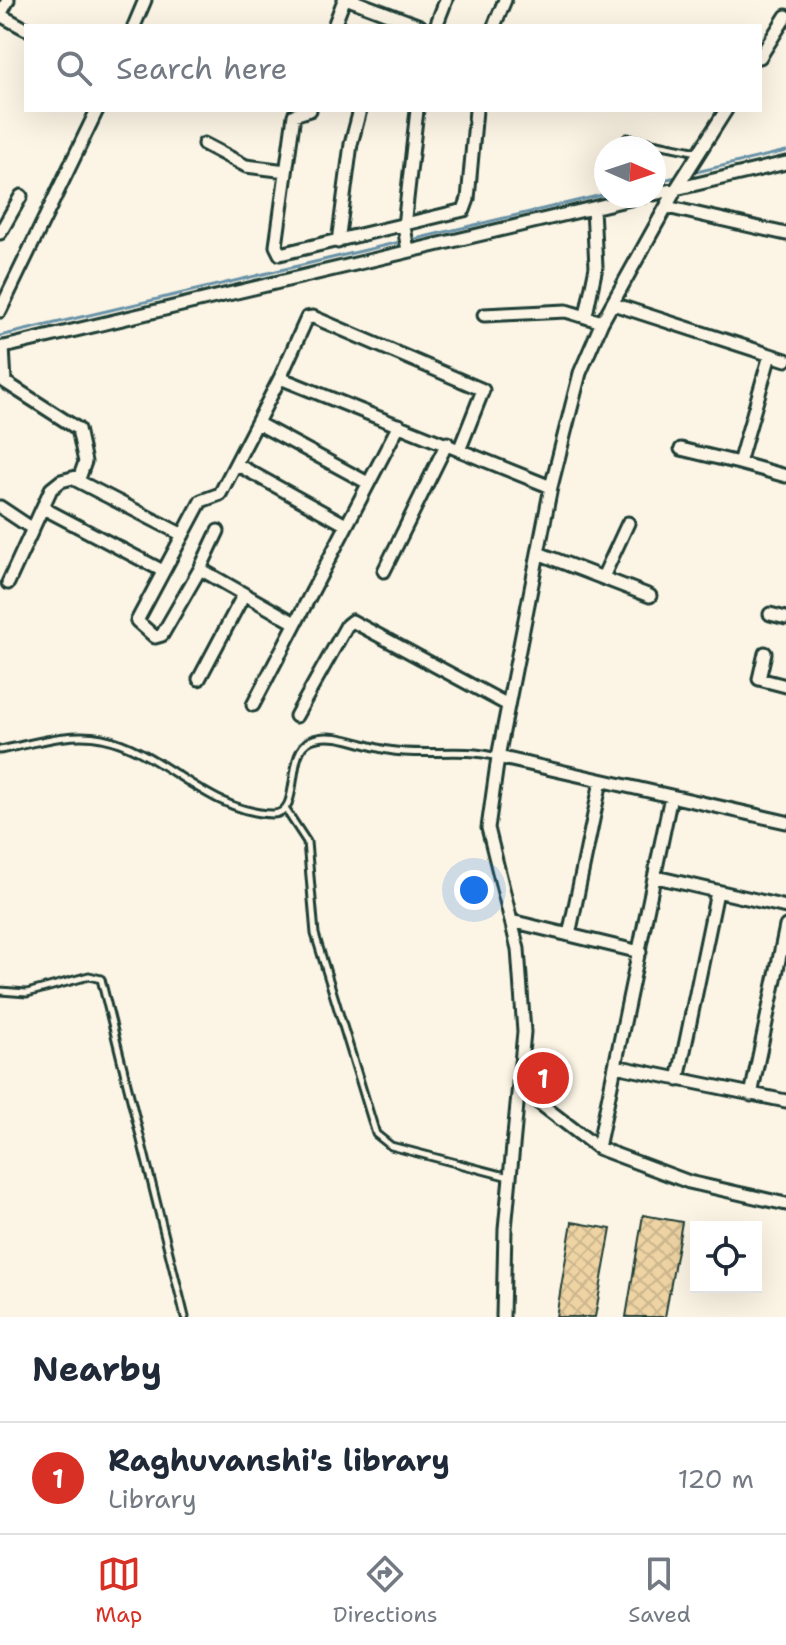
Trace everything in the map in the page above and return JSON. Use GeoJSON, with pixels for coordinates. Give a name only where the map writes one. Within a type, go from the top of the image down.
{"type":"FeatureCollection","features":[{"type":"Feature","properties":{"kind":"street"},"geometry":{"type":"LineString","coordinates":[[8,0],[0,15],[24,28]]}},
{"type":"Feature","properties":{"kind":"street"},"geometry":{"type":"LineString","coordinates":[[135,24],[145,0]]}},
{"type":"Feature","properties":{"kind":"street"},"geometry":{"type":"LineString","coordinates":[[335,24],[342,0]]}},
{"type":"Feature","properties":{"kind":"street"},"geometry":{"type":"LineString","coordinates":[[351,0],[415,24]]}},
{"type":"Feature","properties":{"kind":"street"},"geometry":{"type":"LineString","coordinates":[[437,24],[446,0]]}},
{"type":"Feature","properties":{"kind":"street"},"geometry":{"type":"LineString","coordinates":[[495,24],[505,0]]}},
{"type":"Feature","properties":{"kind":"street"},"geometry":{"type":"LineString","coordinates":[[762,54],[786,16]]}},
{"type":"Feature","properties":{"kind":"street"},"geometry":{"type":"LineString","coordinates":[[0,311],[96,112]]}},
{"type":"Feature","properties":{"kind":"street"},"geometry":{"type":"LineString","coordinates":[[338,242],[351,144],[359,112]]}},
{"type":"Feature","properties":{"kind":"street"},"geometry":{"type":"LineString","coordinates":[[406,240],[417,112]]}},
{"type":"Feature","properties":{"kind":"street"},"geometry":{"type":"LineString","coordinates":[[294,113],[277,251],[284,254],[338,242],[406,240],[464,210],[476,112]]}},
{"type":"Feature","properties":{"kind":"street"},"geometry":{"type":"LineString","coordinates":[[503,1317],[505,1229],[521,1089],[522,986],[511,921],[488,828],[498,757],[551,487],[580,373],[602,322],[678,187],[725,112]]}},
{"type":"Feature","properties":{"kind":"street"},"geometry":{"type":"LineString","coordinates":[[204,144],[246,166],[286,171]]}},
{"type":"Feature","properties":{"kind":"street"},"geometry":{"type":"LineString","coordinates":[[666,190],[786,163]]}},
{"type":"Feature","properties":{"kind":"street"},"geometry":{"type":"LineString","coordinates":[[0,233],[21,196]]}},
{"type":"Feature","properties":{"kind":"street"},"geometry":{"type":"LineString","coordinates":[[667,207],[786,234]]}},
{"type":"Feature","properties":{"kind":"street"},"geometry":{"type":"LineString","coordinates":[[8,583],[56,484],[74,479],[84,471],[85,462],[82,436],[69,423],[5,382],[2,348],[406,240],[593,208],[596,267],[586,315]]}},
{"type":"Feature","properties":{"kind":"street"},"geometry":{"type":"LineString","coordinates":[[613,304],[786,360]]}},
{"type":"Feature","properties":{"kind":"street"},"geometry":{"type":"LineString","coordinates":[[484,315],[566,311],[602,322]]}},
{"type":"Feature","properties":{"kind":"street"},"geometry":{"type":"LineString","coordinates":[[218,531],[162,635],[155,637],[137,621],[201,501],[220,494],[307,318],[313,317],[483,390],[460,448]]}},
{"type":"Feature","properties":{"kind":"street"},"geometry":{"type":"LineString","coordinates":[[739,463],[770,355]]}},
{"type":"Feature","properties":{"kind":"street"},"geometry":{"type":"LineString","coordinates":[[280,378],[551,487]]}},
{"type":"Feature","properties":{"kind":"street"},"geometry":{"type":"LineString","coordinates":[[257,423],[368,483]]}},
{"type":"Feature","properties":{"kind":"street"},"geometry":{"type":"LineString","coordinates":[[253,705],[399,425]]}},
{"type":"Feature","properties":{"kind":"street"},"geometry":{"type":"LineString","coordinates":[[384,571],[447,443]]}},
{"type":"Feature","properties":{"kind":"street"},"geometry":{"type":"LineString","coordinates":[[681,449],[786,476]]}},
{"type":"Feature","properties":{"kind":"street"},"geometry":{"type":"LineString","coordinates":[[236,464],[346,525]]}},
{"type":"Feature","properties":{"kind":"street"},"geometry":{"type":"LineString","coordinates":[[74,479],[183,535]]}},
{"type":"Feature","properties":{"kind":"street"},"geometry":{"type":"LineString","coordinates":[[0,507],[33,529]]}},
{"type":"Feature","properties":{"kind":"street"},"geometry":{"type":"LineString","coordinates":[[43,508],[163,571]]}},
{"type":"Feature","properties":{"kind":"street"},"geometry":{"type":"LineString","coordinates":[[603,577],[628,523]]}},
{"type":"Feature","properties":{"kind":"street"},"geometry":{"type":"LineString","coordinates":[[538,553],[650,596]]}},
{"type":"Feature","properties":{"kind":"street"},"geometry":{"type":"LineString","coordinates":[[200,569],[295,623]]}},
{"type":"Feature","properties":{"kind":"street"},"geometry":{"type":"LineString","coordinates":[[199,679],[244,594]]}},
{"type":"Feature","properties":{"kind":"street"},"geometry":{"type":"LineString","coordinates":[[770,614],[786,618]]}},
{"type":"Feature","properties":{"kind":"street"},"geometry":{"type":"LineString","coordinates":[[296,716],[352,621],[508,705]]}},
{"type":"Feature","properties":{"kind":"street"},"geometry":{"type":"LineString","coordinates":[[765,653],[759,679],[786,686]]}},
{"type":"Feature","properties":{"kind":"street"},"geometry":{"type":"LineString","coordinates":[[498,757],[786,822]]}},
{"type":"Feature","properties":{"kind":"street"},"geometry":{"type":"LineString","coordinates":[[569,935],[601,781]]}},
{"type":"Feature","properties":{"kind":"street"},"geometry":{"type":"LineString","coordinates":[[598,1148],[671,796]]}},
{"type":"Feature","properties":{"kind":"street"},"geometry":{"type":"LineString","coordinates":[[656,877],[786,907]]}},
{"type":"Feature","properties":{"kind":"street"},"geometry":{"type":"LineString","coordinates":[[678,1080],[717,892]]}},
{"type":"Feature","properties":{"kind":"street"},"geometry":{"type":"LineString","coordinates":[[511,921],[640,952]]}},
{"type":"Feature","properties":{"kind":"street"},"geometry":{"type":"LineString","coordinates":[[751,1095],[781,977],[786,926]]}},
{"type":"Feature","properties":{"kind":"street"},"geometry":{"type":"LineString","coordinates":[[615,1066],[786,1101]]}},
{"type":"Feature","properties":{"kind":"street"},"geometry":{"type":"LineString","coordinates":[[521,1089],[598,1148],[689,1182],[786,1204]]}},
{"type":"Feature","properties":{"kind":"lane"},"geometry":{"type":"LineString","coordinates":[[666,148],[697,156]]}},
{"type":"Feature","properties":{"kind":"lane"},"geometry":{"type":"LineString","coordinates":[[0,750],[72,736],[99,737],[118,742],[209,793],[250,810],[273,814],[286,810]]}},
{"type":"Feature","properties":{"kind":"lane"},"geometry":{"type":"LineString","coordinates":[[498,757],[470,752],[409,754],[336,738],[310,740],[299,750],[286,810],[307,842],[315,934],[376,1134],[391,1146],[510,1177]]}},
{"type":"Feature","properties":{"kind":"lane"},"geometry":{"type":"LineString","coordinates":[[0,991],[27,993],[89,976],[101,979],[185,1317]]}},
{"type":"Feature","properties":{"kind":"building"},"geometry":{"type":"Polygon","coordinates":[[[643,1215],[682,1222],[665,1317],[626,1317],[643,1215]]]}},
{"type":"Feature","properties":{"kind":"building"},"geometry":{"type":"Polygon","coordinates":[[[572,1222],[611,1229],[595,1317],[556,1317],[572,1222]]]}},
{"type":"Feature","properties":{"kind":"waterway"},"geometry":{"type":"LineString","coordinates":[[692,173],[786,151]]}},
{"type":"Feature","properties":{"kind":"waterway"},"geometry":{"type":"LineString","coordinates":[[666,179],[681,176]]}},
{"type":"Feature","properties":{"kind":"waterway"},"geometry":{"type":"LineString","coordinates":[[411,240],[594,197]]}},
{"type":"Feature","properties":{"kind":"waterway"},"geometry":{"type":"LineString","coordinates":[[0,336],[404,241]]}},
{"type":"Feature","properties":{"kind":"place","name":"Raghuvanshi's library"},"geometry":{"type":"Point","coordinates":[543,1078]}}]}
